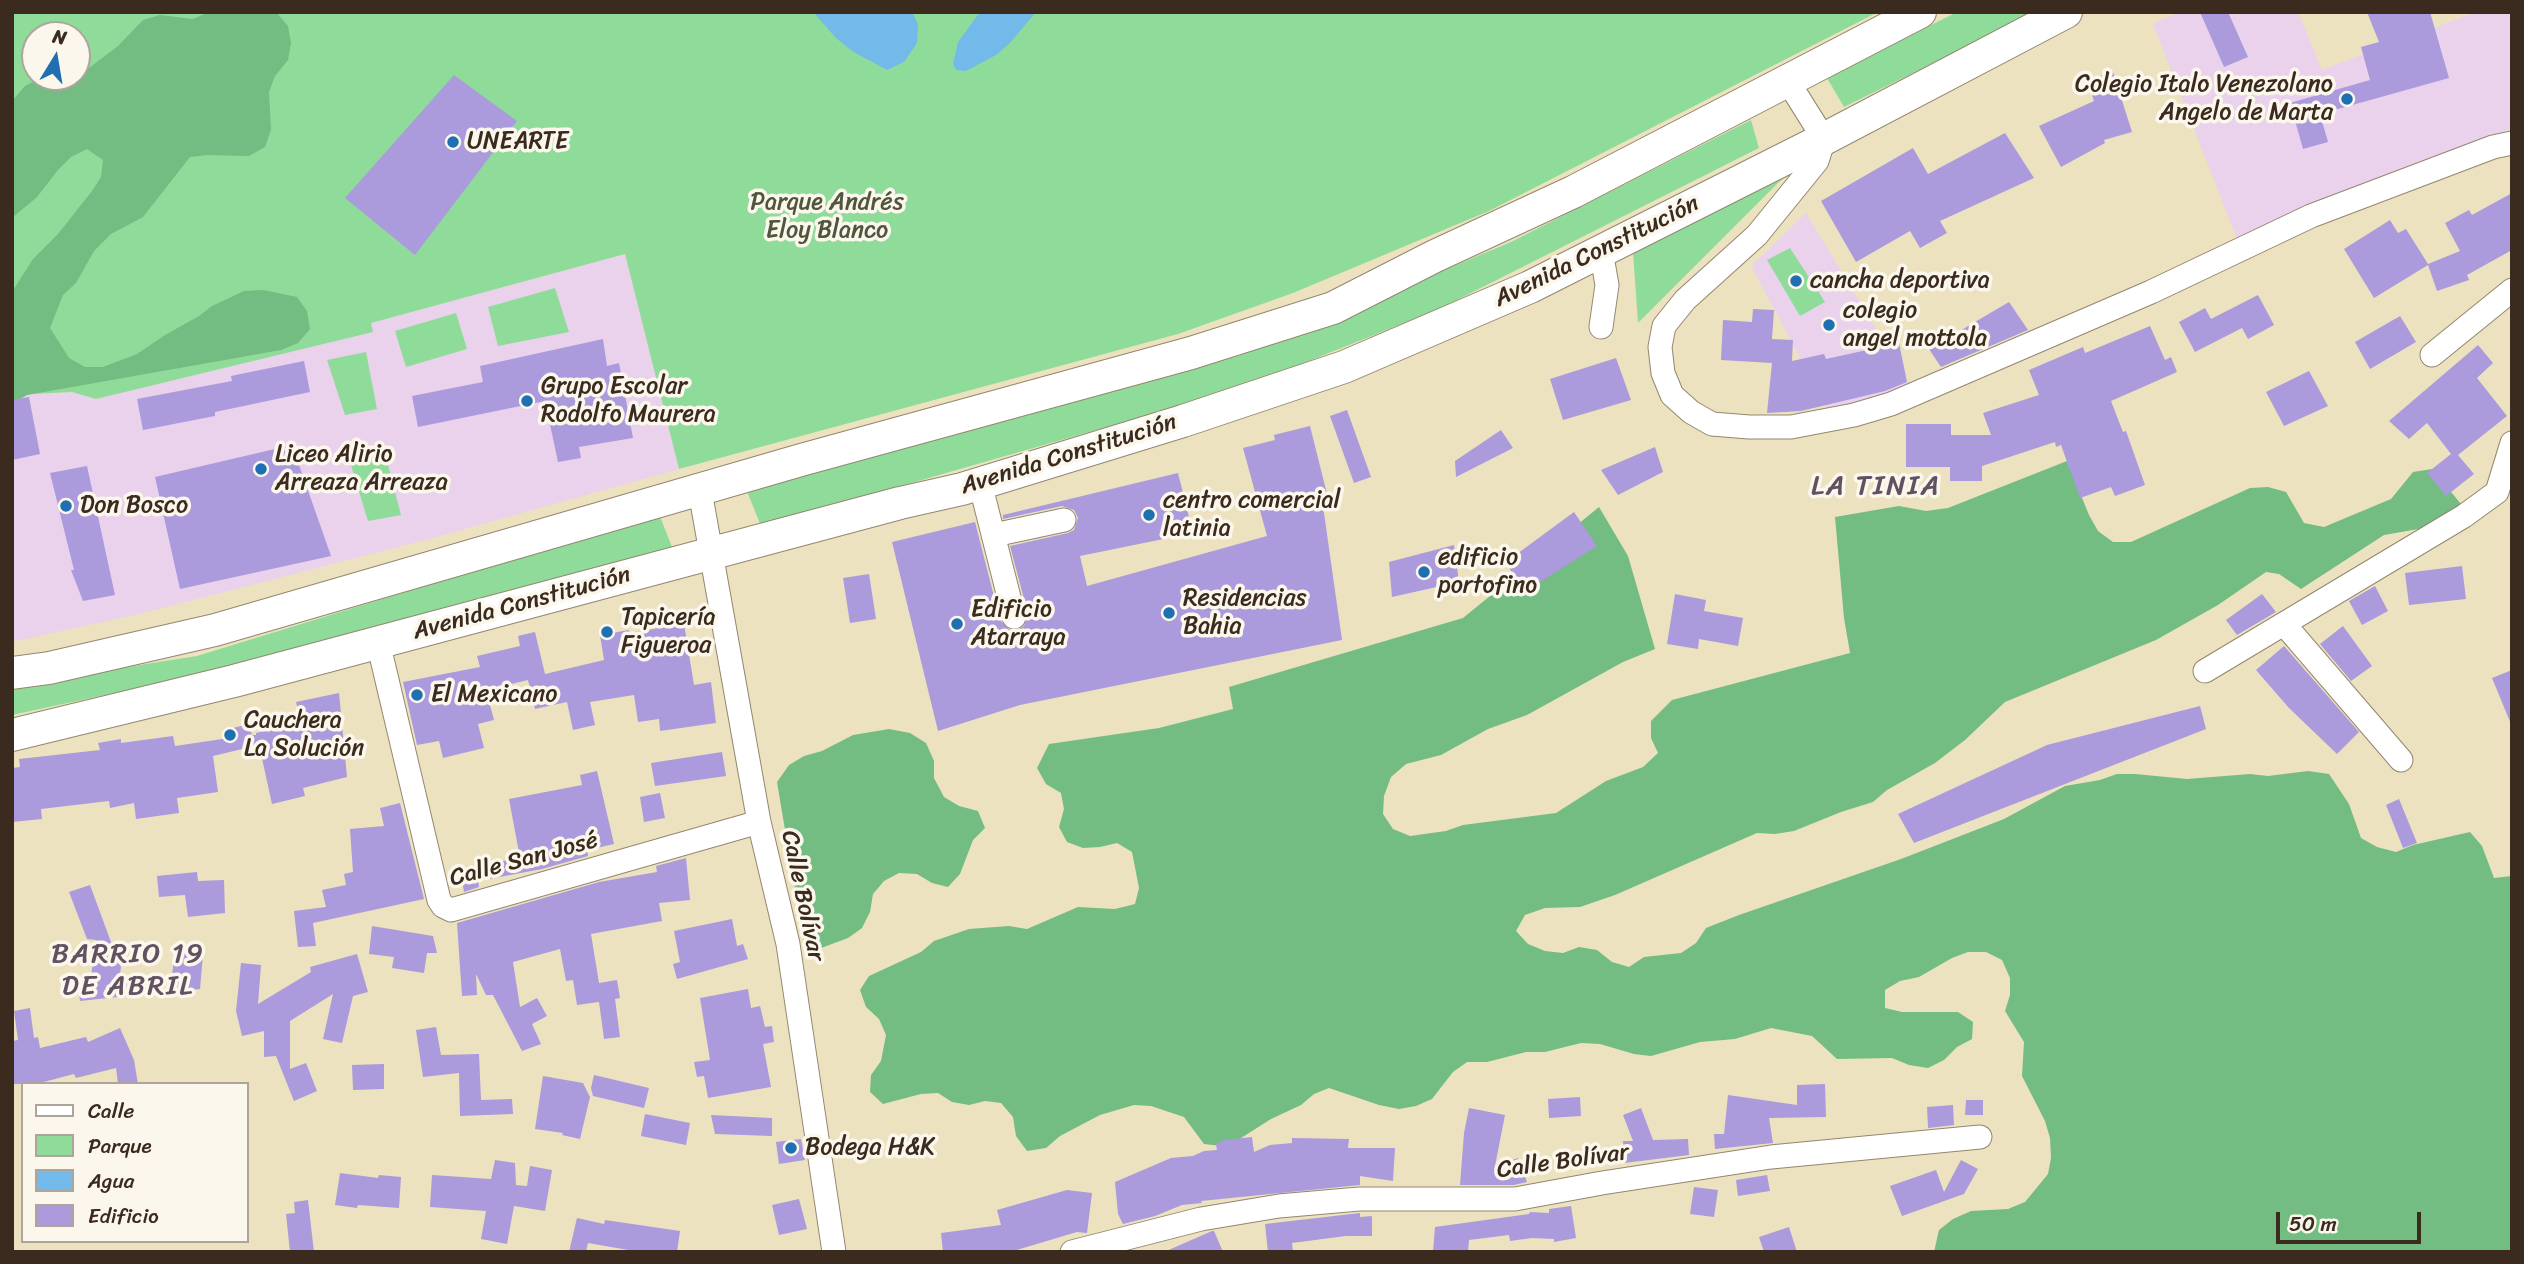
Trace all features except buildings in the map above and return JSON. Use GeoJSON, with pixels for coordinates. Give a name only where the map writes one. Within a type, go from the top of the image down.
{"type":"FeatureCollection","features":[{"type":"Feature","properties":{"kind":"main road"},"geometry":{"type":"LineString","coordinates":[[12,673],[61,666],[215,630],[951,418],[1191,353],[1332,309],[1435,256],[1573,192],[1920,12]]}},
{"type":"Feature","properties":{"kind":"main road","name":"Avenida Constitución"},"geometry":{"type":"LineString","coordinates":[[12,736],[980,483],[1182,421],[1344,367],[1530,287],[1824,139],[2066,12]]}},
{"type":"Feature","properties":{"kind":"street"},"geometry":{"type":"LineString","coordinates":[[1787,80],[1824,139],[1817,161],[1757,235],[1685,300],[1664,326],[1660,347],[1663,373],[1672,395],[1691,412],[1712,424],[1748,428],[1791,427],[1854,415],[1891,404],[2151,292],[2311,216],[2512,142]]}},
{"type":"Feature","properties":{"kind":"street"},"geometry":{"type":"LineString","coordinates":[[1601,251],[1607,285],[1601,327]]}},
{"type":"Feature","properties":{"kind":"street"},"geometry":{"type":"LineString","coordinates":[[2432,355],[2512,290]]}},
{"type":"Feature","properties":{"kind":"street"},"geometry":{"type":"LineString","coordinates":[[2205,671],[2464,516],[2497,492],[2512,443]]}},
{"type":"Feature","properties":{"kind":"street"},"geometry":{"type":"LineString","coordinates":[[980,483],[1014,617]]}},
{"type":"Feature","properties":{"kind":"street","name":"Calle Bolívar"},"geometry":{"type":"LineString","coordinates":[[700,491],[709,554],[759,822],[788,944],[834,1252]]}},
{"type":"Feature","properties":{"kind":"street"},"geometry":{"type":"LineString","coordinates":[[994,535],[1064,520]]}},
{"type":"Feature","properties":{"kind":"street"},"geometry":{"type":"LineString","coordinates":[[2284,624],[2401,760]]}},
{"type":"Feature","properties":{"kind":"street","name":"Calle San José"},"geometry":{"type":"LineString","coordinates":[[378,642],[439,900],[451,910],[759,822]]}},
{"type":"Feature","properties":{"kind":"street","name":"Calle Bolívar"},"geometry":{"type":"LineString","coordinates":[[1072,1252],[1201,1219],[1279,1206],[1359,1199],[1515,1199],[1770,1157],[1980,1137]]}},
{"type":"Feature","properties":{"kind":"shaded area","name":"Colegio Italo Venezolano Angelo de Marta"},"geometry":{"type":"Polygon","coordinates":[[[2179,12],[2298,12],[2322,70],[2476,12],[2512,12],[2512,128],[2237,239],[2153,24],[2179,12]]]}},
{"type":"Feature","properties":{"kind":"shaded area","name":"colegio angel mottola"},"geometry":{"type":"Polygon","coordinates":[[[1806,213],[1910,385],[1830,413],[1751,266],[1806,213]]]}},
{"type":"Feature","properties":{"kind":"shaded area"},"geometry":{"type":"Polygon","coordinates":[[[625,254],[679,469],[429,539],[143,613],[12,642],[12,395],[72,392],[96,399],[372,332],[371,323],[625,254]]]}},
{"type":"Feature","properties":{"kind":"green space","name":"Parque Andrés Eloy Blanco"},"geometry":{"type":"Polygon","coordinates":[[[12,12],[1878,12],[1489,211],[1293,293],[1178,334],[679,469],[625,254],[371,323],[373,332],[96,399],[72,392],[12,395],[12,12]]]}},
{"type":"Feature","properties":{"kind":"green space"},"geometry":{"type":"Polygon","coordinates":[[[209,12],[276,12],[288,26],[291,43],[288,60],[275,76],[269,92],[271,130],[265,147],[249,156],[190,157],[143,217],[111,234],[94,251],[76,283],[63,295],[50,328],[69,358],[85,367],[103,367],[137,354],[212,306],[244,291],[263,290],[297,297],[307,311],[310,329],[298,343],[281,350],[27,395],[12,404],[12,292],[33,259],[58,234],[92,191],[101,177],[103,160],[87,149],[71,157],[37,197],[12,218],[12,101],[21,91],[91,91],[91,66],[118,46],[143,20],[160,15],[193,19],[209,12]]]}},
{"type":"Feature","properties":{"kind":"green space"},"geometry":{"type":"Polygon","coordinates":[[[1957,12],[2037,12],[1844,107],[1827,78],[1957,12]]]}},
{"type":"Feature","properties":{"kind":"green space"},"geometry":{"type":"Polygon","coordinates":[[[1751,120],[1759,148],[1437,310],[1236,390],[761,526],[746,489],[1241,355],[1511,242],[1751,120]]]}},
{"type":"Feature","properties":{"kind":"green space"},"geometry":{"type":"Polygon","coordinates":[[[1790,171],[1638,323],[1633,252],[1790,171]]]}},
{"type":"Feature","properties":{"kind":"green space","name":"cancha deportiva"},"geometry":{"type":"Polygon","coordinates":[[[1790,248],[1825,302],[1800,316],[1767,260],[1790,248]]]}},
{"type":"Feature","properties":{"kind":"green space"},"geometry":{"type":"Polygon","coordinates":[[[555,288],[569,332],[498,346],[488,307],[555,288]]]}},
{"type":"Feature","properties":{"kind":"green space"},"geometry":{"type":"Polygon","coordinates":[[[456,313],[467,349],[406,367],[395,331],[456,313]]]}},
{"type":"Feature","properties":{"kind":"green space"},"geometry":{"type":"Polygon","coordinates":[[[366,352],[377,409],[345,415],[327,360],[366,352]]]}},
{"type":"Feature","properties":{"kind":"green space"},"geometry":{"type":"Polygon","coordinates":[[[385,453],[401,515],[368,521],[350,462],[385,453]]]}},
{"type":"Feature","properties":{"kind":"green space"},"geometry":{"type":"Polygon","coordinates":[[[2067,461],[2098,531],[2113,542],[2131,542],[2250,488],[2268,487],[2286,492],[2304,523],[2324,527],[2391,499],[2413,472],[2432,469],[2461,504],[2430,527],[2384,535],[2301,589],[2279,574],[2266,572],[2218,605],[2156,640],[2005,702],[1965,740],[1935,763],[1887,790],[1873,802],[1794,831],[1757,833],[1615,895],[1580,907],[1545,908],[1525,915],[1516,931],[1528,944],[1545,951],[1563,953],[1579,947],[1597,950],[1612,962],[1629,967],[1644,957],[1681,953],[1696,943],[1706,928],[1901,859],[2004,819],[2065,786],[2117,774],[2187,779],[2250,774],[2268,776],[2308,771],[2329,774],[2349,804],[2361,838],[2377,847],[2396,852],[2413,845],[2470,832],[2482,846],[2494,878],[2512,876],[2512,1252],[1934,1252],[1939,1230],[1953,1219],[1971,1211],[2008,1209],[2025,1202],[2048,1174],[2051,1158],[2050,1138],[2045,1121],[2022,1076],[2024,1042],[2005,1011],[2010,995],[2010,978],[2002,960],[1986,952],[1968,952],[1952,958],[1919,977],[1900,981],[1885,990],[1885,1008],[1902,1012],[1958,1012],[1973,1022],[1972,1039],[1957,1047],[1944,1060],[1928,1068],[1909,1065],[1892,1058],[1837,1059],[1812,1036],[1771,1028],[1735,1039],[1700,1042],[1651,1056],[1600,1044],[1581,1043],[1487,1062],[1467,1062],[1453,1072],[1432,1099],[1416,1106],[1399,1109],[1379,1105],[1329,1088],[1222,1146],[1204,1144],[1184,1117],[1151,1106],[1134,1105],[1100,1115],[1060,1136],[1046,1148],[1027,1151],[1016,1136],[1013,1117],[1001,1103],[985,1101],[969,1105],[952,1102],[938,1093],[921,1094],[883,1104],[870,1092],[871,1075],[881,1061],[886,1035],[879,1019],[866,1007],[860,990],[869,976],[921,952],[934,941],[969,929],[1009,926],[1027,929],[1078,907],[1115,909],[1135,904],[1139,888],[1132,852],[1117,843],[1083,848],[1067,842],[1059,827],[1064,809],[1061,793],[1046,784],[1037,768],[1049,744],[1159,728],[1233,709],[1229,687],[1463,618],[1599,507],[1628,556],[1655,649],[1623,662],[1527,715],[1488,729],[1441,755],[1406,764],[1391,777],[1384,796],[1383,814],[1393,829],[1410,836],[1446,831],[1463,825],[1556,813],[1606,781],[1643,767],[1658,753],[1651,738],[1651,721],[1672,700],[1850,653],[1844,618],[1835,517],[1899,506],[1926,511],[1948,508],[2067,461]]]}},
{"type":"Feature","properties":{"kind":"green space"},"geometry":{"type":"Polygon","coordinates":[[[659,514],[672,547],[193,676],[12,715],[12,685],[197,656],[659,514]]]}},
{"type":"Feature","properties":{"kind":"green space"},"geometry":{"type":"Polygon","coordinates":[[[889,729],[910,733],[926,743],[934,761],[934,778],[944,797],[959,806],[978,811],[985,828],[973,840],[960,874],[948,887],[932,883],[917,874],[899,873],[884,881],[873,894],[870,912],[862,928],[848,938],[813,951],[805,949],[777,782],[789,765],[804,756],[822,751],[853,735],[889,729]]]}},
{"type":"Feature","properties":{"kind":"water"},"geometry":{"type":"Polygon","coordinates":[[[813,12],[912,12],[918,24],[917,43],[904,62],[887,70],[852,51],[836,38],[813,12]]]}},
{"type":"Feature","properties":{"kind":"water"},"geometry":{"type":"Polygon","coordinates":[[[980,12],[1036,12],[996,55],[966,71],[956,70],[953,64],[958,42],[980,12]]]}},
{"type":"Feature","properties":{"kind":"place","name":"Colegio Italo Venezolano Angelo de Marta"},"geometry":{"type":"Point","coordinates":[2347,99]}},
{"type":"Feature","properties":{"kind":"place","name":"UNEARTE"},"geometry":{"type":"Point","coordinates":[453,142]}},
{"type":"Feature","properties":{"kind":"place","name":"cancha deportiva"},"geometry":{"type":"Point","coordinates":[1796,281]}},
{"type":"Feature","properties":{"kind":"place","name":"colegio angel mottola"},"geometry":{"type":"Point","coordinates":[1829,325]}},
{"type":"Feature","properties":{"kind":"place","name":"Grupo Escolar Rodolfo Maurera"},"geometry":{"type":"Point","coordinates":[527,401]}},
{"type":"Feature","properties":{"kind":"place","name":"Liceo Alirio Arreaza Arreaza"},"geometry":{"type":"Point","coordinates":[261,469]}},
{"type":"Feature","properties":{"kind":"place","name":"Don Bosco"},"geometry":{"type":"Point","coordinates":[66,506]}},
{"type":"Feature","properties":{"kind":"place","name":"centro comercial latinia"},"geometry":{"type":"Point","coordinates":[1149,515]}},
{"type":"Feature","properties":{"kind":"place","name":"edificio portofino"},"geometry":{"type":"Point","coordinates":[1424,572]}},
{"type":"Feature","properties":{"kind":"place","name":"Residencias Bahia"},"geometry":{"type":"Point","coordinates":[1169,613]}},
{"type":"Feature","properties":{"kind":"place","name":"Edificio Atarraya"},"geometry":{"type":"Point","coordinates":[957,624]}},
{"type":"Feature","properties":{"kind":"place","name":"Tapicería Figueroa"},"geometry":{"type":"Point","coordinates":[607,632]}},
{"type":"Feature","properties":{"kind":"place","name":"El Mexicano"},"geometry":{"type":"Point","coordinates":[417,695]}},
{"type":"Feature","properties":{"kind":"place","name":"Cauchera La Solución"},"geometry":{"type":"Point","coordinates":[230,735]}},
{"type":"Feature","properties":{"kind":"place","name":"Bodega H&K"},"geometry":{"type":"Point","coordinates":[791,1148]}},
{"type":"Feature","properties":{"kind":"district","name":"LA TINIA"},"geometry":{"type":"Point","coordinates":[1876,487]}},
{"type":"Feature","properties":{"kind":"district","name":"BARRIO 19 DE ABRIL"},"geometry":{"type":"Point","coordinates":[128,971]}}]}
